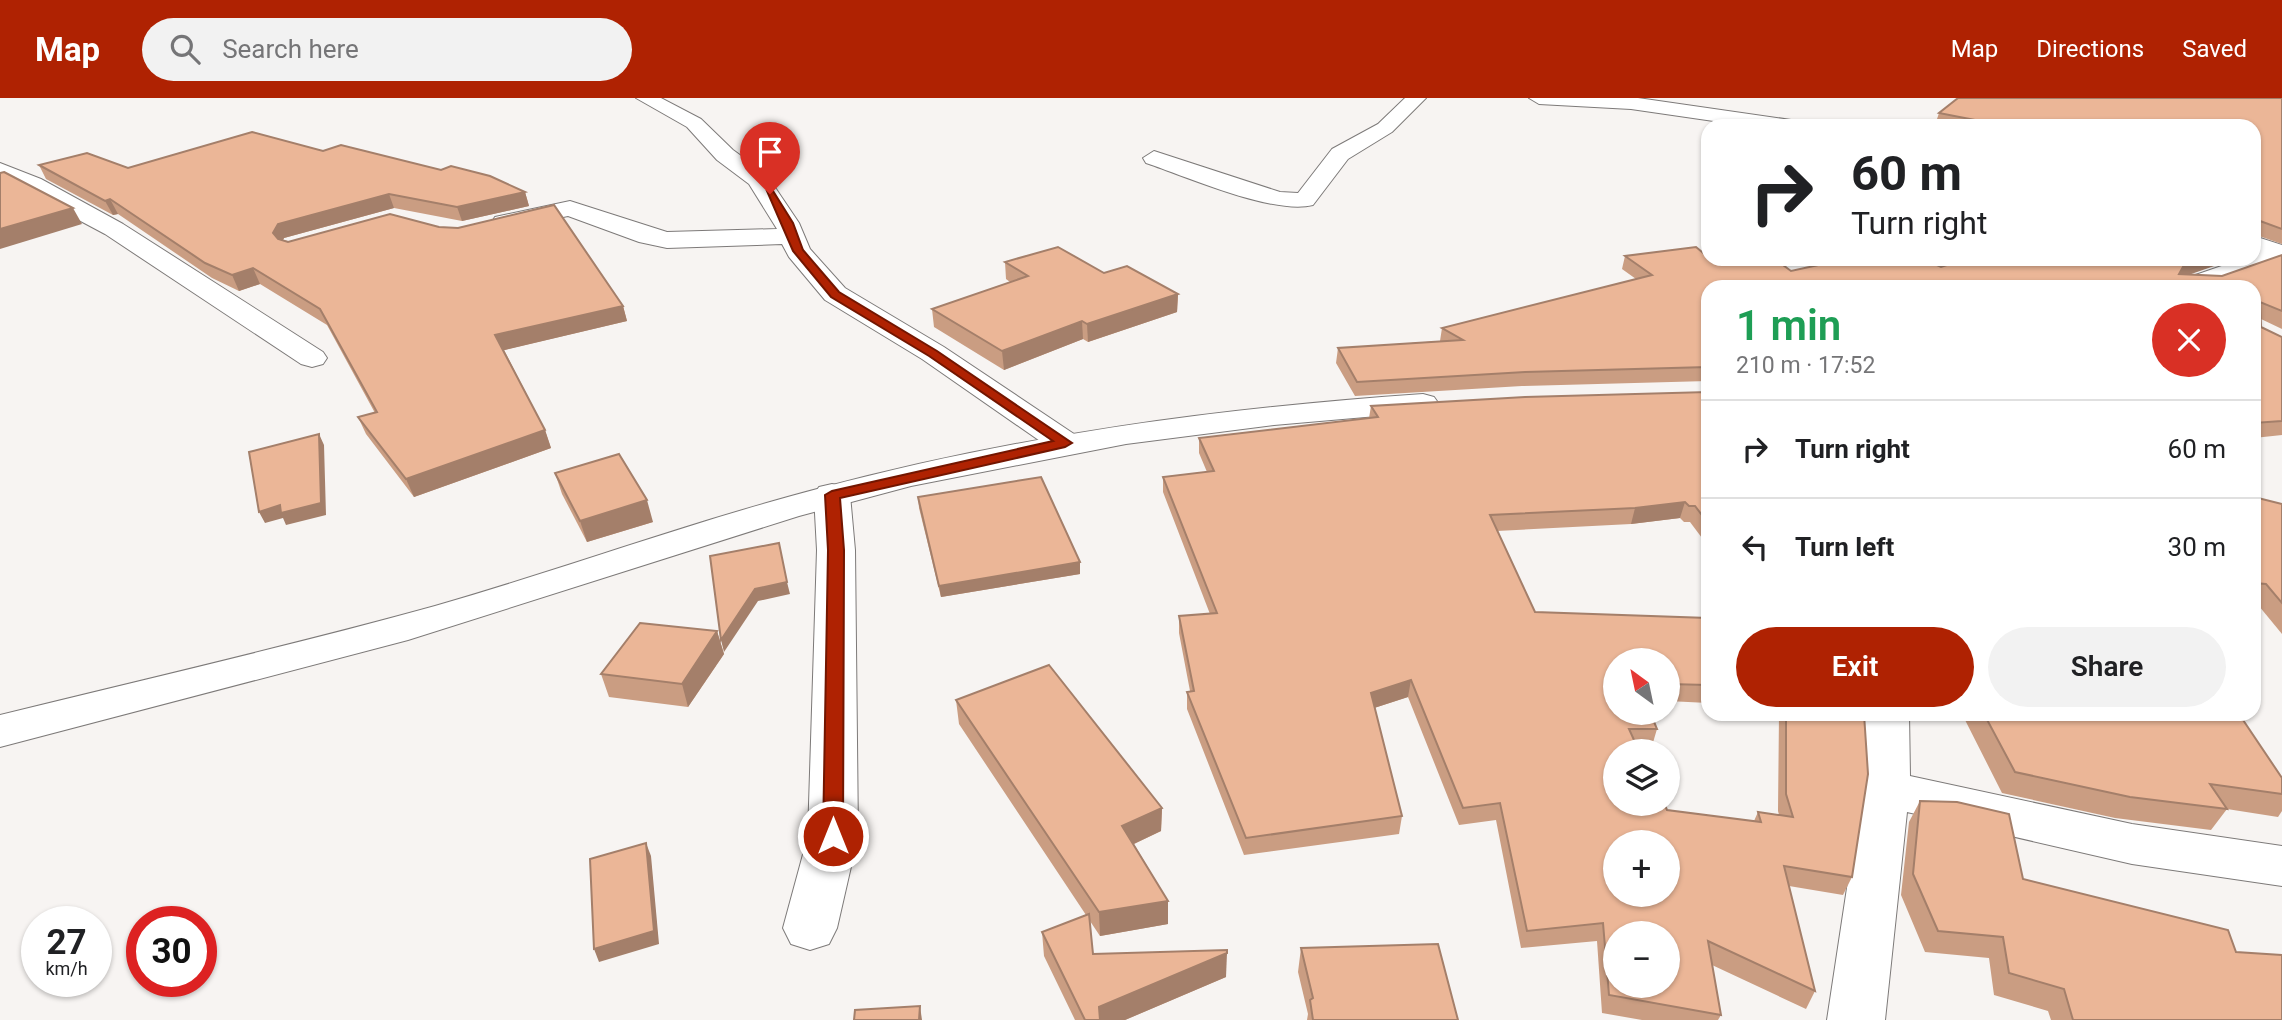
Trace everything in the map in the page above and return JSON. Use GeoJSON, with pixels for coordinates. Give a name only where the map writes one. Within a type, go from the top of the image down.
{"type":"FeatureCollection","features":[{"type":"Feature","properties":{"kind":"street"},"geometry":{"type":"LineString","coordinates":[[646,98],[694,123],[725,155],[758,179],[770,194],[811,271],[835,294],[933,353],[1065,443]]}},
{"type":"Feature","properties":{"kind":"street"},"geometry":{"type":"LineString","coordinates":[[1154,158],[1278,199],[1305,200],[1340,154],[1385,128],[1416,98]]}},
{"type":"Feature","properties":{"kind":"street"},"geometry":{"type":"LineString","coordinates":[[1539,98],[1631,103],[1742,119]]}},
{"type":"Feature","properties":{"kind":"street"},"geometry":{"type":"LineString","coordinates":[[0,170],[33,184],[114,229],[312,358]]}},
{"type":"Feature","properties":{"kind":"street"},"geometry":{"type":"LineString","coordinates":[[478,229],[565,207],[648,237],[667,240],[792,236]]}},
{"type":"Feature","properties":{"kind":"street"},"geometry":{"type":"LineString","coordinates":[[2261,246],[2282,253]]}},
{"type":"Feature","properties":{"kind":"street"},"geometry":{"type":"LineString","coordinates":[[2261,261],[2282,253]]}},
{"type":"Feature","properties":{"kind":"street"},"geometry":{"type":"LineString","coordinates":[[2207,280],[2246,266]]}},
{"type":"Feature","properties":{"kind":"street"},"geometry":{"type":"LineString","coordinates":[[0,731],[448,615],[832,495],[1065,443],[1235,419],[1455,402]]}},
{"type":"Feature","properties":{"kind":"street"},"geometry":{"type":"LineString","coordinates":[[810,928],[833,836],[836,550],[832,495]]}},
{"type":"Feature","properties":{"kind":"street"},"geometry":{"type":"LineString","coordinates":[[1856,1020],[1886,789],[1887,721]]}},
{"type":"Feature","properties":{"kind":"street"},"geometry":{"type":"LineString","coordinates":[[1886,789],[2132,844],[2282,866]]}},
{"type":"Feature","properties":{"kind":"building"},"geometry":{"type":"Polygon","coordinates":[[[1958,98],[2282,98],[2282,229],[2261,221],[2261,119],[1970,119],[1939,113],[1958,98]]]}},
{"type":"Feature","properties":{"kind":"building"},"geometry":{"type":"Polygon","coordinates":[[[252,132],[323,151],[341,145],[441,170],[451,166],[490,176],[525,192],[457,207],[389,194],[278,224],[273,233],[278,239],[288,242],[390,214],[439,227],[458,228],[554,205],[623,306],[495,335],[545,430],[406,479],[358,417],[377,412],[320,309],[253,268],[232,275],[205,263],[110,199],[105,201],[39,165],[87,153],[128,168],[252,132]]]}},
{"type":"Feature","properties":{"kind":"building"},"geometry":{"type":"Polygon","coordinates":[[[4,172],[73,208],[0,229],[0,173],[4,172]]]}},
{"type":"Feature","properties":{"kind":"building"},"geometry":{"type":"Polygon","coordinates":[[[1058,247],[1104,273],[1127,266],[1178,294],[1087,324],[1082,321],[1002,351],[932,309],[1028,276],[1005,262],[1058,247]]]}},
{"type":"Feature","properties":{"kind":"building"},"geometry":{"type":"Polygon","coordinates":[[[1696,247],[1701,251],[1701,266],[1784,266],[1791,271],[1814,266],[2183,266],[2179,274],[2222,276],[2251,266],[2261,266],[2261,262],[2282,255],[2282,311],[2261,302],[2261,280],[1701,280],[1701,367],[1525,372],[1357,382],[1338,348],[1463,340],[1442,328],[1652,275],[1625,256],[1696,247]]]}},
{"type":"Feature","properties":{"kind":"building"},"geometry":{"type":"Polygon","coordinates":[[[2261,327],[2282,337],[2282,421],[2261,422],[2261,327]]]}},
{"type":"Feature","properties":{"kind":"building"},"geometry":{"type":"Polygon","coordinates":[[[1701,392],[1701,514],[1695,506],[1689,506],[1685,502],[1635,508],[1490,515],[1535,612],[1701,618],[1701,685],[1680,684],[1680,648],[1603,648],[1603,725],[1655,725],[1657,729],[1629,729],[1634,739],[1603,739],[1603,816],[1680,816],[1680,812],[1761,822],[1758,812],[1793,817],[1786,794],[1786,721],[1864,721],[1868,774],[1852,877],[1784,866],[1815,991],[1708,941],[1721,1015],[1626,998],[1680,998],[1680,921],[1603,921],[1527,931],[1500,803],[1463,808],[1411,680],[1371,693],[1402,816],[1246,838],[1187,692],[1194,691],[1179,616],[1217,613],[1163,477],[1214,471],[1199,438],[1378,417],[1371,406],[1525,397],[1701,392]]]}},
{"type":"Feature","properties":{"kind":"building"},"geometry":{"type":"Polygon","coordinates":[[[319,434],[321,503],[281,513],[280,505],[259,512],[249,452],[319,434]]]}},
{"type":"Feature","properties":{"kind":"building"},"geometry":{"type":"Polygon","coordinates":[[[619,454],[647,500],[580,521],[555,473],[619,454]]]}},
{"type":"Feature","properties":{"kind":"building"},"geometry":{"type":"Polygon","coordinates":[[[1041,477],[1080,562],[939,586],[918,497],[1041,477]]]}},
{"type":"Feature","properties":{"kind":"building"},"geometry":{"type":"Polygon","coordinates":[[[2261,499],[2282,504],[2282,603],[2266,584],[2261,584],[2261,499]]]}},
{"type":"Feature","properties":{"kind":"building"},"geometry":{"type":"Polygon","coordinates":[[[779,543],[787,582],[755,589],[721,640],[710,556],[779,543]]]}},
{"type":"Feature","properties":{"kind":"building"},"geometry":{"type":"Polygon","coordinates":[[[640,623],[717,631],[682,684],[601,674],[640,623]]]}},
{"type":"Feature","properties":{"kind":"building"},"geometry":{"type":"Polygon","coordinates":[[[1049,665],[1162,808],[1122,826],[1168,901],[1099,912],[956,700],[1049,665]]]}},
{"type":"Feature","properties":{"kind":"building"},"geometry":{"type":"Polygon","coordinates":[[[1988,721],[2244,721],[2282,778],[2282,794],[2210,784],[2227,809],[2130,797],[2015,772],[1988,721]]]}},
{"type":"Feature","properties":{"kind":"building"},"geometry":{"type":"Polygon","coordinates":[[[1920,801],[1957,802],[2009,814],[2023,879],[2228,930],[2236,952],[2282,955],[2282,1020],[2073,1020],[2064,989],[2009,973],[2003,937],[1938,931],[1913,874],[1920,801]]]}},
{"type":"Feature","properties":{"kind":"building"},"geometry":{"type":"Polygon","coordinates":[[[646,843],[654,931],[594,949],[590,859],[646,843]]]}},
{"type":"Feature","properties":{"kind":"building"},"geometry":{"type":"Polygon","coordinates":[[[1089,914],[1093,954],[1227,950],[1227,953],[1099,1007],[1100,1020],[1085,1020],[1042,932],[1089,914]]]}},
{"type":"Feature","properties":{"kind":"building"},"geometry":{"type":"Polygon","coordinates":[[[1438,944],[1458,1020],[1313,1020],[1310,1000],[1313,998],[1301,948],[1438,944]]]}},
{"type":"Feature","properties":{"kind":"building"},"geometry":{"type":"Polygon","coordinates":[[[920,1006],[919,1020],[854,1020],[855,1010],[920,1006]]]}},
{"type":"Feature","properties":{"kind":"route"},"geometry":{"type":"LineString","coordinates":[[770,194],[788,223],[798,251],[811,271],[835,294],[933,353],[1065,443],[832,495],[836,550],[832,716],[833,836]]}}]}
